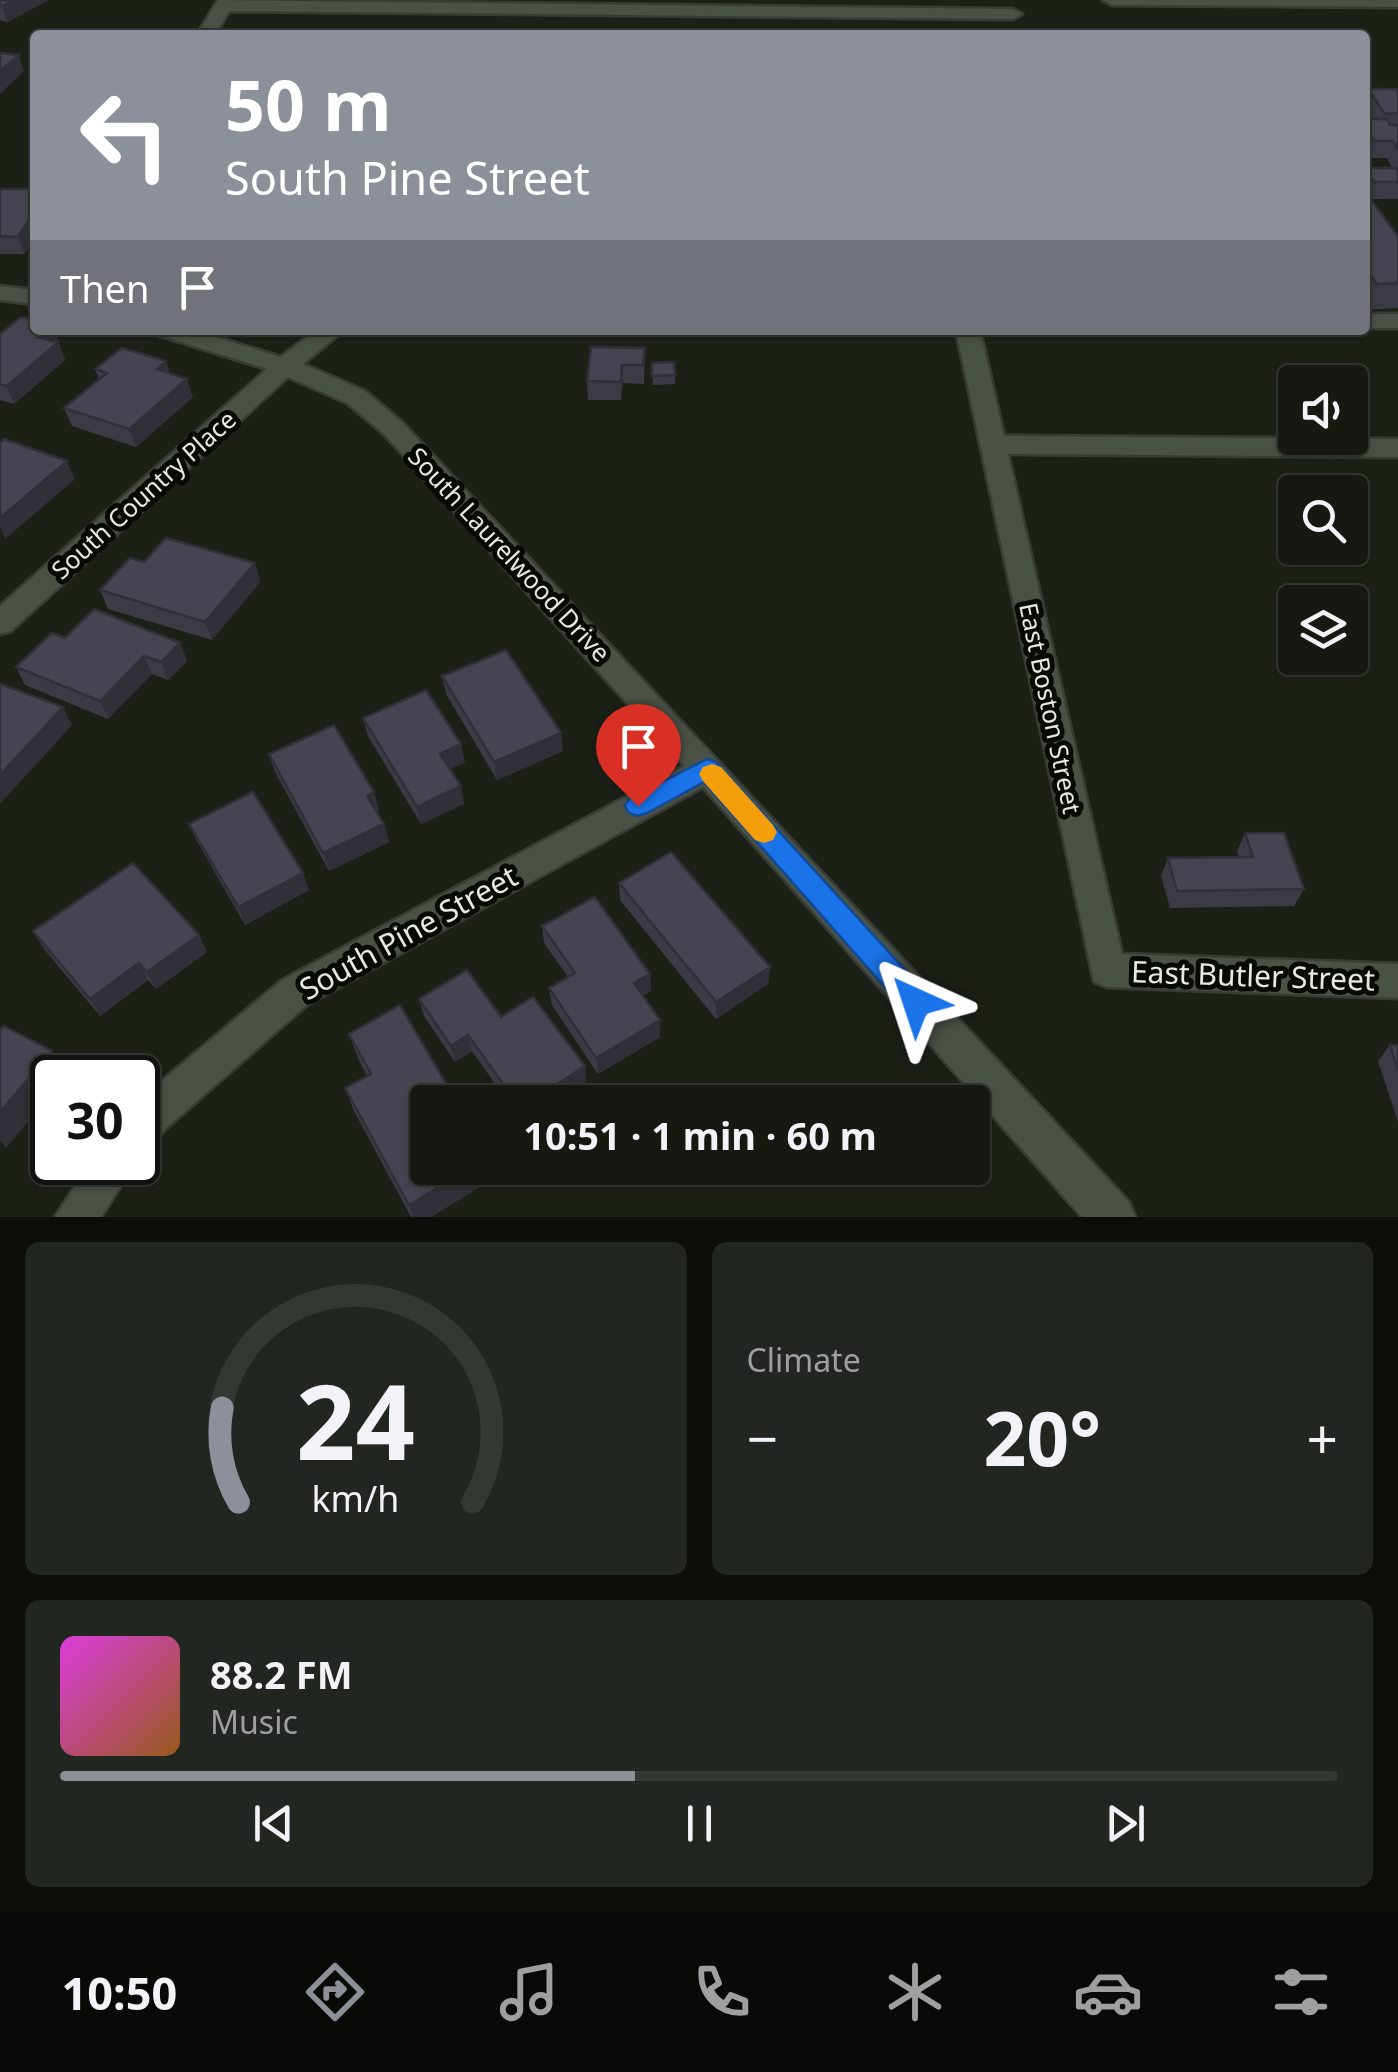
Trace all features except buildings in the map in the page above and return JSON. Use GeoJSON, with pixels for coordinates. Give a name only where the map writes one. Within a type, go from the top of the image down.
{"type":"FeatureCollection","features":[{"type":"Feature","properties":{"kind":"street"},"geometry":{"type":"LineString","coordinates":[[1112,0],[1398,2]]}},
{"type":"Feature","properties":{"kind":"street"},"geometry":{"type":"LineString","coordinates":[[209,30],[225,3],[1011,7]]}},
{"type":"Feature","properties":{"kind":"street"},"geometry":{"type":"LineString","coordinates":[[0,293],[30,296]]}},
{"type":"Feature","properties":{"kind":"street"},"geometry":{"type":"LineString","coordinates":[[1370,322],[1398,321]]}},
{"type":"Feature","properties":{"kind":"street"},"geometry":{"type":"LineString","coordinates":[[184,335],[286,366],[326,335]]}},
{"type":"Feature","properties":{"kind":"street","name":"East Boston Street"},"geometry":{"type":"LineString","coordinates":[[969,335],[1107,970]]}},
{"type":"Feature","properties":{"kind":"street","name":"South Country Place"},"geometry":{"type":"LineString","coordinates":[[0,622],[286,366]]}},
{"type":"Feature","properties":{"kind":"street","name":"South Laurelwood Drive"},"geometry":{"type":"LineString","coordinates":[[286,366],[356,397],[393,428],[707,769],[1099,1206],[1114,1217]]}},
{"type":"Feature","properties":{"kind":"street"},"geometry":{"type":"LineString","coordinates":[[995,445],[1398,448]]}},
{"type":"Feature","properties":{"kind":"street","name":"South Pine Street"},"geometry":{"type":"LineString","coordinates":[[160,1107],[295,992],[707,769]]}},
{"type":"Feature","properties":{"kind":"street","name":"East Butler Street"},"geometry":{"type":"LineString","coordinates":[[1107,970],[1398,980]]}},
{"type":"Feature","properties":{"kind":"street"},"geometry":{"type":"LineString","coordinates":[[76,1217],[99,1185]]}},
{"type":"Feature","properties":{"kind":"slow traffic"},"geometry":{"type":"LineString","coordinates":[[712,774],[764,832]]}},
{"type":"Feature","properties":{"kind":"route"},"geometry":{"type":"LineString","coordinates":[[638,806],[707,769],[916,1002]]}}]}
